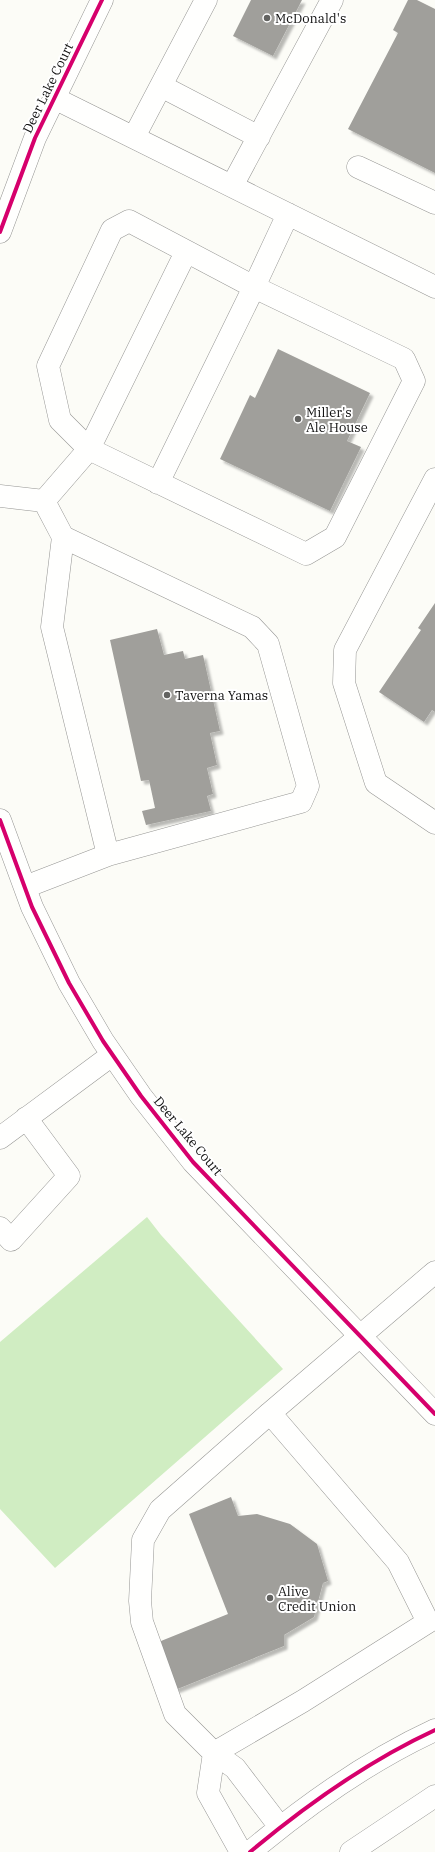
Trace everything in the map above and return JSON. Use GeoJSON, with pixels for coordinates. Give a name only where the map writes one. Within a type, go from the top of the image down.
{"type":"FeatureCollection","features":[{"type":"Feature","properties":{"kind":"street","name":"Deer Lake Court"},"geometry":{"type":"LineString","coordinates":[[0,232],[35,138],[102,0]]}},
{"type":"Feature","properties":{"kind":"street"},"geometry":{"type":"LineString","coordinates":[[134,137],[206,0]]}},
{"type":"Feature","properties":{"kind":"street"},"geometry":{"type":"LineString","coordinates":[[232,186],[332,0]]}},
{"type":"Feature","properties":{"kind":"street"},"geometry":{"type":"LineString","coordinates":[[161,86],[259,137]]}},
{"type":"Feature","properties":{"kind":"street"},"geometry":{"type":"LineString","coordinates":[[54,98],[288,214],[434,283]]}},
{"type":"Feature","properties":{"kind":"street"},"geometry":{"type":"LineString","coordinates":[[358,167],[435,202]]}},
{"type":"Feature","properties":{"kind":"street"},"geometry":{"type":"LineString","coordinates":[[158,483],[288,214]]}},
{"type":"Feature","properties":{"kind":"street"},"geometry":{"type":"LineString","coordinates":[[129,221],[254,287],[404,359],[414,381],[335,537],[306,554],[89,449],[60,420],[48,366],[112,230],[129,221]]}},
{"type":"Feature","properties":{"kind":"street"},"geometry":{"type":"LineString","coordinates":[[44,501],[89,449],[186,252]]}},
{"type":"Feature","properties":{"kind":"street"},"geometry":{"type":"LineString","coordinates":[[435,479],[345,650],[344,683],[376,783],[435,822]]}},
{"type":"Feature","properties":{"kind":"street"},"geometry":{"type":"LineString","coordinates":[[0,496],[44,501]]}},
{"type":"Feature","properties":{"kind":"street"},"geometry":{"type":"LineString","coordinates":[[44,501],[63,537],[52,627],[108,855]]}},
{"type":"Feature","properties":{"kind":"street"},"geometry":{"type":"LineString","coordinates":[[25,887],[108,855],[301,802],[308,786],[268,644],[252,627],[63,537]]}},
{"type":"Feature","properties":{"kind":"street","name":"Deer Lake Court"},"geometry":{"type":"LineString","coordinates":[[0,820],[32,907],[69,982],[112,1055],[141,1096],[194,1162],[435,1414]]}},
{"type":"Feature","properties":{"kind":"street"},"geometry":{"type":"LineString","coordinates":[[0,1138],[112,1055]]}},
{"type":"Feature","properties":{"kind":"street"},"geometry":{"type":"LineString","coordinates":[[0,1228],[11,1240],[69,1176],[26,1118]]}},
{"type":"Feature","properties":{"kind":"street"},"geometry":{"type":"LineString","coordinates":[[280,1827],[236,1768],[214,1753],[175,1714],[142,1622],[140,1601],[143,1540],[160,1510],[270,1413],[435,1272]]}},
{"type":"Feature","properties":{"kind":"street"},"geometry":{"type":"LineString","coordinates":[[214,1753],[304,1701],[428,1622],[398,1562],[270,1413]]}},
{"type":"Feature","properties":{"kind":"street"},"geometry":{"type":"LineString","coordinates":[[250,1852],[307,1806],[358,1774],[435,1730]]}},
{"type":"Feature","properties":{"kind":"street"},"geometry":{"type":"LineString","coordinates":[[214,1753],[208,1793],[241,1852]]}},
{"type":"Feature","properties":{"kind":"street"},"geometry":{"type":"LineString","coordinates":[[351,1852],[435,1796]]}},
{"type":"Feature","properties":{"kind":"green space"},"geometry":{"type":"Polygon","coordinates":[[[147,1217],[161,1235],[283,1369],[55,1568],[0,1509],[0,1342],[147,1217]]]}},
{"type":"Feature","properties":{"kind":"building","name":"McDonald's"},"geometry":{"type":"Polygon","coordinates":[[[251,0],[302,0],[273,56],[233,36],[251,0]]]}},
{"type":"Feature","properties":{"kind":"building"},"geometry":{"type":"Polygon","coordinates":[[[408,0],[417,0],[435,9],[435,173],[348,129],[398,33],[393,30],[408,0]]]}},
{"type":"Feature","properties":{"kind":"building","name":"Miller's Ale House"},"geometry":{"type":"Polygon","coordinates":[[[278,349],[370,393],[347,441],[361,447],[330,511],[220,459],[250,395],[255,398],[278,349]]]}},
{"type":"Feature","properties":{"kind":"building"},"geometry":{"type":"Polygon","coordinates":[[[435,603],[435,712],[432,710],[424,722],[379,692],[421,630],[418,628],[435,603]]]}},
{"type":"Feature","properties":{"kind":"building","name":"Taverna Yamas"},"geometry":{"type":"Polygon","coordinates":[[[157,629],[164,655],[183,651],[185,659],[203,655],[220,731],[210,733],[217,765],[207,768],[213,794],[207,796],[211,811],[146,825],[142,811],[155,808],[149,780],[141,781],[110,640],[157,629]]]}},
{"type":"Feature","properties":{"kind":"building","name":"Alive Credit Union"},"geometry":{"type":"Polygon","coordinates":[[[231,1497],[238,1516],[257,1514],[290,1524],[317,1544],[328,1581],[323,1583],[314,1617],[284,1635],[284,1646],[175,1690],[156,1643],[228,1614],[189,1514],[231,1497]]]}},
{"type":"Feature","properties":{"kind":"cycle path"},"geometry":{"type":"LineString","coordinates":[[0,232],[35,138],[102,0]]}},
{"type":"Feature","properties":{"kind":"cycle path"},"geometry":{"type":"LineString","coordinates":[[0,820],[32,907],[69,983],[103,1041],[141,1096],[193,1162],[435,1414]]}},
{"type":"Feature","properties":{"kind":"cycle path"},"geometry":{"type":"LineString","coordinates":[[250,1852],[293,1818],[339,1785],[386,1755],[435,1730]]}},
{"type":"Feature","properties":{"kind":"place","name":"McDonald's"},"geometry":{"type":"Point","coordinates":[267,18]}},
{"type":"Feature","properties":{"kind":"place","name":"Miller's Ale House"},"geometry":{"type":"Point","coordinates":[298,419]}},
{"type":"Feature","properties":{"kind":"place","name":"Taverna Yamas"},"geometry":{"type":"Point","coordinates":[167,695]}},
{"type":"Feature","properties":{"kind":"place","name":"Alive Credit Union"},"geometry":{"type":"Point","coordinates":[270,1598]}}]}
